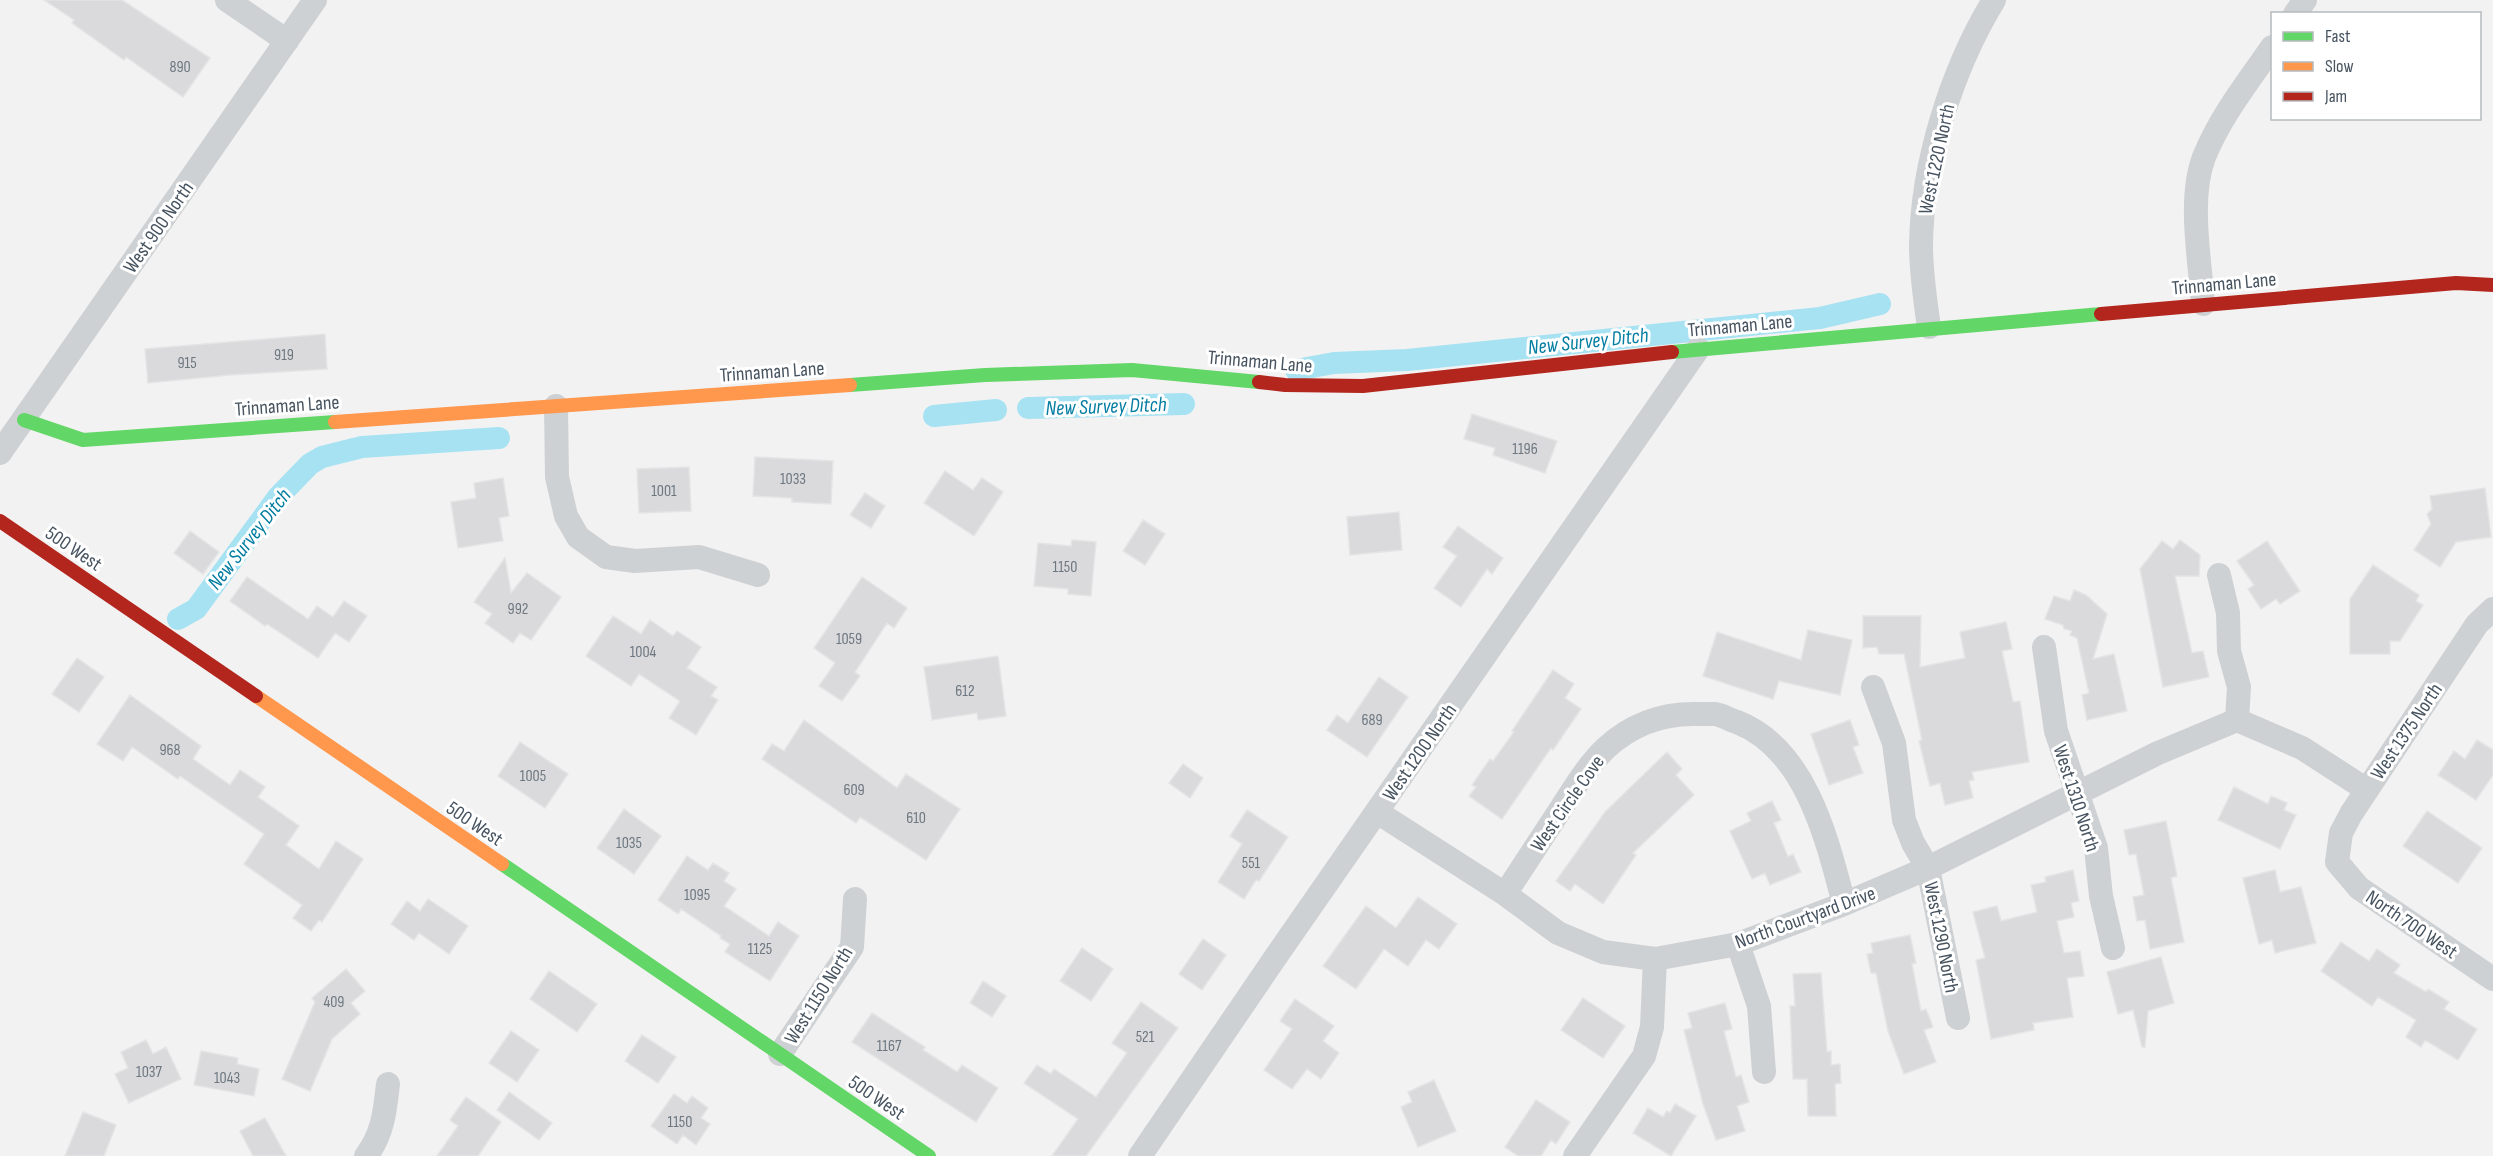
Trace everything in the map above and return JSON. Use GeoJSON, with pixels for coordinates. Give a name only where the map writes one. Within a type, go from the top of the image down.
{"type":"FeatureCollection","features":[{"type":"Feature","properties":{"kind":"street"},"geometry":{"type":"LineString","coordinates":[[227,0],[287,41]]}},
{"type":"Feature","properties":{"kind":"street","name":"West 900 North"},"geometry":{"type":"LineString","coordinates":[[0,453],[315,0]]}},
{"type":"Feature","properties":{"kind":"street","name":"West 1220 North"},"geometry":{"type":"LineString","coordinates":[[1929,327],[1923,284],[1921,244],[1925,195],[1937,136],[1950,92],[1981,22],[1994,0]]}},
{"type":"Feature","properties":{"kind":"street"},"geometry":{"type":"LineString","coordinates":[[2203,304],[2196,201],[2203,159],[2220,124],[2271,48]]}},
{"type":"Feature","properties":{"kind":"street","name":"Trinnaman Lane"},"geometry":{"type":"LineString","coordinates":[[24,420],[83,440],[985,375],[1132,370],[1214,376],[1285,385],[1363,386],[1698,349],[1929,327],[2456,283],[2493,285]]}},
{"type":"Feature","properties":{"kind":"street","name":"West 1200 North"},"geometry":{"type":"LineString","coordinates":[[1140,1156],[1698,349]]}},
{"type":"Feature","properties":{"kind":"street"},"geometry":{"type":"LineString","coordinates":[[556,406],[557,477],[566,516],[578,537],[606,557],[635,561],[699,557],[758,575]]}},
{"type":"Feature","properties":{"kind":"street","name":"500 West"},"geometry":{"type":"LineString","coordinates":[[0,521],[929,1156]]}},
{"type":"Feature","properties":{"kind":"street"},"geometry":{"type":"LineString","coordinates":[[2219,575],[2228,613],[2229,651],[2239,687],[2237,720],[2302,748],[2367,790]]}},
{"type":"Feature","properties":{"kind":"street","name":"West 1375 North"},"geometry":{"type":"LineString","coordinates":[[2337,862],[2341,834],[2367,790],[2478,624],[2493,609]]}},
{"type":"Feature","properties":{"kind":"street","name":"West 1310 North"},"geometry":{"type":"LineString","coordinates":[[2044,647],[2056,731],[2096,848],[2101,896],[2113,948]]}},
{"type":"Feature","properties":{"kind":"street","name":"West 1290 North"},"geometry":{"type":"LineString","coordinates":[[1873,687],[1894,743],[1904,820],[1913,843],[1928,868],[1958,1018]]}},
{"type":"Feature","properties":{"kind":"street","name":"West Circle Cove"},"geometry":{"type":"LineString","coordinates":[[1504,894],[1585,773],[1604,749],[1642,723],[1678,714],[1717,714],[1748,727],[1773,744],[1797,773],[1816,813],[1833,859],[1844,904]]}},
{"type":"Feature","properties":{"kind":"street","name":"North Courtyard Drive"},"geometry":{"type":"LineString","coordinates":[[1377,812],[1504,894],[1557,933],[1603,952],[1655,959],[1738,944],[1844,904],[1928,868],[2158,753],[2237,720]]}},
{"type":"Feature","properties":{"kind":"street","name":"North 700 West"},"geometry":{"type":"LineString","coordinates":[[2337,862],[2359,888],[2493,979]]}},
{"type":"Feature","properties":{"kind":"street","name":"West 1150 North"},"geometry":{"type":"LineString","coordinates":[[780,1054],[852,947],[855,899]]}},
{"type":"Feature","properties":{"kind":"street"},"geometry":{"type":"LineString","coordinates":[[1738,944],[1759,1006],[1764,1072]]}},
{"type":"Feature","properties":{"kind":"street"},"geometry":{"type":"LineString","coordinates":[[1575,1156],[1644,1056],[1652,1027],[1655,959]]}},
{"type":"Feature","properties":{"kind":"street"},"geometry":{"type":"LineString","coordinates":[[366,1156],[375,1144],[384,1119],[388,1084]]}},
{"type":"Feature","properties":{"kind":"building"},"geometry":{"type":"Polygon","coordinates":[[[44,0],[122,0],[210,58],[183,97],[126,57],[124,60],[72,23],[74,20],[44,0]]]}},
{"type":"Feature","properties":{"kind":"building"},"geometry":{"type":"Polygon","coordinates":[[[325,334],[327,369],[148,383],[145,349],[325,334]]]}},
{"type":"Feature","properties":{"kind":"building"},"geometry":{"type":"Polygon","coordinates":[[[1472,414],[1557,441],[1545,473],[1493,455],[1495,448],[1464,439],[1472,414]]]}},
{"type":"Feature","properties":{"kind":"building"},"geometry":{"type":"Polygon","coordinates":[[[755,457],[833,461],[831,504],[792,502],[792,498],[753,496],[755,457]]]}},
{"type":"Feature","properties":{"kind":"building"},"geometry":{"type":"Polygon","coordinates":[[[689,467],[691,511],[639,513],[637,469],[689,467]]]}},
{"type":"Feature","properties":{"kind":"building"},"geometry":{"type":"Polygon","coordinates":[[[945,471],[973,490],[982,478],[1003,492],[974,536],[924,503],[945,471]]]}},
{"type":"Feature","properties":{"kind":"building"},"geometry":{"type":"Polygon","coordinates":[[[503,478],[509,516],[499,518],[503,541],[458,548],[451,502],[476,498],[474,483],[503,478]]]}},
{"type":"Feature","properties":{"kind":"building"},"geometry":{"type":"Polygon","coordinates":[[[2485,488],[2491,537],[2456,542],[2440,567],[2414,550],[2431,524],[2427,514],[2432,509],[2430,496],[2485,488]]]}},
{"type":"Feature","properties":{"kind":"building"},"geometry":{"type":"Polygon","coordinates":[[[865,493],[885,506],[871,528],[850,515],[865,493]]]}},
{"type":"Feature","properties":{"kind":"building"},"geometry":{"type":"Polygon","coordinates":[[[1399,512],[1402,550],[1350,555],[1347,517],[1399,512]]]}},
{"type":"Feature","properties":{"kind":"building"},"geometry":{"type":"Polygon","coordinates":[[[1143,520],[1165,534],[1145,565],[1123,551],[1143,520]]]}},
{"type":"Feature","properties":{"kind":"building"},"geometry":{"type":"Polygon","coordinates":[[[1458,526],[1503,558],[1492,574],[1487,569],[1461,607],[1434,588],[1457,556],[1443,547],[1458,526]]]}},
{"type":"Feature","properties":{"kind":"building"},"geometry":{"type":"Polygon","coordinates":[[[190,531],[219,552],[203,574],[174,553],[190,531]]]}},
{"type":"Feature","properties":{"kind":"building"},"geometry":{"type":"Polygon","coordinates":[[[1072,540],[1096,542],[1091,596],[1068,594],[1068,589],[1034,586],[1038,543],[1071,546],[1072,540]]]}},
{"type":"Feature","properties":{"kind":"building"},"geometry":{"type":"Polygon","coordinates":[[[2180,540],[2200,555],[2199,576],[2175,576],[2192,653],[2203,651],[2209,677],[2163,687],[2140,569],[2162,541],[2173,549],[2180,540]]]}},
{"type":"Feature","properties":{"kind":"building"},"geometry":{"type":"Polygon","coordinates":[[[2267,541],[2300,591],[2280,604],[2276,599],[2261,609],[2248,589],[2254,585],[2237,561],[2267,541]]]}},
{"type":"Feature","properties":{"kind":"building"},"geometry":{"type":"Polygon","coordinates":[[[505,558],[511,593],[527,573],[561,597],[531,640],[520,633],[513,643],[485,623],[492,614],[474,602],[505,558]]]}},
{"type":"Feature","properties":{"kind":"building"},"geometry":{"type":"Polygon","coordinates":[[[2373,565],[2419,595],[2416,601],[2423,605],[2400,641],[2390,641],[2390,654],[2350,654],[2350,599],[2373,565]]]}},
{"type":"Feature","properties":{"kind":"building"},"geometry":{"type":"Polygon","coordinates":[[[247,577],[308,619],[317,606],[333,617],[344,601],[367,616],[349,642],[335,633],[318,658],[267,624],[265,626],[230,601],[247,577]]]}},
{"type":"Feature","properties":{"kind":"building"},"geometry":{"type":"Polygon","coordinates":[[[862,577],[907,608],[894,628],[887,623],[855,672],[860,676],[842,701],[819,686],[835,663],[814,648],[862,577]]]}},
{"type":"Feature","properties":{"kind":"building"},"geometry":{"type":"Polygon","coordinates":[[[2074,590],[2086,595],[2107,614],[2093,659],[2114,654],[2127,711],[2087,720],[2082,695],[2089,693],[2077,638],[2070,635],[2072,631],[2064,629],[2063,625],[2045,619],[2054,596],[2070,601],[2074,590]]]}},
{"type":"Feature","properties":{"kind":"building"},"geometry":{"type":"Polygon","coordinates":[[[613,616],[641,634],[650,620],[673,636],[677,631],[701,647],[687,668],[717,687],[711,696],[718,700],[696,735],[669,718],[680,701],[639,674],[631,686],[586,656],[613,616]]]}},
{"type":"Feature","properties":{"kind":"building"},"geometry":{"type":"Polygon","coordinates":[[[1863,616],[1921,616],[1920,667],[1965,658],[1960,632],[2006,622],[2012,649],[2002,651],[2013,702],[2020,701],[2029,762],[1972,772],[1974,780],[1969,781],[1973,798],[1945,805],[1940,783],[1930,786],[1919,741],[1922,740],[1904,654],[1879,654],[1877,647],[1863,648],[1863,616]]]}},
{"type":"Feature","properties":{"kind":"building"},"geometry":{"type":"Polygon","coordinates":[[[1808,630],[1852,640],[1840,695],[1779,681],[1773,699],[1703,676],[1717,632],[1801,660],[1808,630]]]}},
{"type":"Feature","properties":{"kind":"building"},"geometry":{"type":"Polygon","coordinates":[[[998,656],[1006,716],[978,720],[977,713],[932,720],[924,667],[998,656]]]}},
{"type":"Feature","properties":{"kind":"building"},"geometry":{"type":"Polygon","coordinates":[[[77,658],[104,677],[79,712],[52,694],[77,658]]]}},
{"type":"Feature","properties":{"kind":"building"},"geometry":{"type":"Polygon","coordinates":[[[1553,670],[1574,684],[1565,698],[1581,709],[1502,819],[1469,796],[1476,787],[1472,785],[1490,759],[1493,761],[1514,732],[1512,731],[1553,670]]]}},
{"type":"Feature","properties":{"kind":"building"},"geometry":{"type":"Polygon","coordinates":[[[1379,677],[1408,697],[1367,757],[1327,730],[1337,715],[1348,723],[1379,677]]]}},
{"type":"Feature","properties":{"kind":"building"},"geometry":{"type":"Polygon","coordinates":[[[130,695],[201,746],[193,759],[230,785],[240,770],[265,787],[258,797],[299,826],[286,845],[319,869],[336,841],[363,859],[322,922],[319,920],[311,931],[293,918],[302,905],[244,864],[264,834],[180,776],[178,779],[132,747],[123,761],[97,744],[130,695]]]}},
{"type":"Feature","properties":{"kind":"building"},"geometry":{"type":"Polygon","coordinates":[[[804,720],[897,788],[906,774],[960,809],[926,860],[860,817],[856,823],[762,759],[772,744],[784,751],[804,720]]]}},
{"type":"Feature","properties":{"kind":"building"},"geometry":{"type":"Polygon","coordinates":[[[1850,720],[1859,745],[1853,747],[1863,773],[1829,785],[1811,734],[1850,720]]]}},
{"type":"Feature","properties":{"kind":"building"},"geometry":{"type":"Polygon","coordinates":[[[2477,740],[2493,750],[2493,775],[2476,800],[2438,775],[2454,751],[2465,759],[2477,740]]]}},
{"type":"Feature","properties":{"kind":"building"},"geometry":{"type":"Polygon","coordinates":[[[520,742],[568,774],[545,808],[498,776],[520,742]]]}},
{"type":"Feature","properties":{"kind":"building"},"geometry":{"type":"Polygon","coordinates":[[[1667,752],[1682,769],[1676,775],[1694,795],[1633,853],[1636,855],[1603,904],[1575,884],[1570,891],[1556,881],[1605,812],[1667,752]]]}},
{"type":"Feature","properties":{"kind":"building"},"geometry":{"type":"Polygon","coordinates":[[[1183,764],[1203,778],[1190,798],[1169,783],[1183,764]]]}},
{"type":"Feature","properties":{"kind":"building"},"geometry":{"type":"Polygon","coordinates":[[[2234,787],[2268,804],[2271,796],[2287,803],[2284,810],[2296,815],[2280,849],[2218,820],[2234,787]]]}},
{"type":"Feature","properties":{"kind":"building"},"geometry":{"type":"Polygon","coordinates":[[[1772,801],[1781,820],[1774,823],[1788,857],[1793,854],[1801,872],[1770,885],[1765,873],[1752,879],[1730,831],[1751,821],[1747,813],[1772,801]]]}},
{"type":"Feature","properties":{"kind":"building"},"geometry":{"type":"Polygon","coordinates":[[[624,809],[661,836],[634,874],[597,848],[624,809]]]}},
{"type":"Feature","properties":{"kind":"building"},"geometry":{"type":"Polygon","coordinates":[[[1247,810],[1288,837],[1259,881],[1256,880],[1244,899],[1218,882],[1242,844],[1230,836],[1247,810]]]}},
{"type":"Feature","properties":{"kind":"building"},"geometry":{"type":"Polygon","coordinates":[[[2427,811],[2482,848],[2458,883],[2403,846],[2427,811]]]}},
{"type":"Feature","properties":{"kind":"building"},"geometry":{"type":"Polygon","coordinates":[[[2166,821],[2177,876],[2171,878],[2184,942],[2150,949],[2145,920],[2137,921],[2133,897],[2144,895],[2136,854],[2129,855],[2124,830],[2166,821]]]}},
{"type":"Feature","properties":{"kind":"building"},"geometry":{"type":"Polygon","coordinates":[[[687,856],[708,870],[713,863],[729,873],[724,881],[736,889],[724,906],[769,936],[778,922],[799,936],[770,981],[725,952],[730,944],[720,938],[721,936],[681,909],[678,914],[658,900],[687,856]]]}},
{"type":"Feature","properties":{"kind":"building"},"geometry":{"type":"Polygon","coordinates":[[[2073,870],[2079,901],[2071,903],[2074,917],[2057,921],[2064,953],[2080,951],[2084,976],[2067,978],[2073,1017],[2033,1023],[2034,1030],[1991,1039],[1976,960],[1985,958],[1973,912],[1997,906],[2001,921],[2037,912],[2031,885],[2046,882],[2045,877],[2073,870]]]}},
{"type":"Feature","properties":{"kind":"building"},"geometry":{"type":"Polygon","coordinates":[[[2275,870],[2280,892],[2301,887],[2316,943],[2275,953],[2272,940],[2259,944],[2243,878],[2275,870]]]}},
{"type":"Feature","properties":{"kind":"building"},"geometry":{"type":"Polygon","coordinates":[[[1418,897],[1457,924],[1439,949],[1426,940],[1408,966],[1384,949],[1356,989],[1323,966],[1366,906],[1396,928],[1418,897]]]}},
{"type":"Feature","properties":{"kind":"building"},"geometry":{"type":"Polygon","coordinates":[[[428,899],[468,926],[449,954],[419,933],[414,940],[391,924],[407,901],[420,911],[428,899]]]}},
{"type":"Feature","properties":{"kind":"building"},"geometry":{"type":"Polygon","coordinates":[[[1910,935],[1916,963],[1912,964],[1921,1011],[1926,1009],[1933,1027],[1924,1030],[1936,1062],[1904,1074],[1888,1031],[1876,973],[1871,973],[1867,954],[1873,953],[1871,943],[1910,935]]]}},
{"type":"Feature","properties":{"kind":"building"},"geometry":{"type":"Polygon","coordinates":[[[1203,939],[1226,955],[1202,990],[1179,974],[1203,939]]]}},
{"type":"Feature","properties":{"kind":"building"},"geometry":{"type":"Polygon","coordinates":[[[2341,942],[2369,961],[2377,949],[2400,965],[2394,973],[2426,992],[2428,989],[2449,1002],[2444,1009],[2477,1029],[2458,1060],[2425,1040],[2421,1047],[2406,1037],[2416,1020],[2378,997],[2372,1006],[2321,971],[2341,942]]]}},
{"type":"Feature","properties":{"kind":"building"},"geometry":{"type":"Polygon","coordinates":[[[1082,948],[1113,969],[1091,1001],[1060,981],[1082,948]]]}},
{"type":"Feature","properties":{"kind":"building"},"geometry":{"type":"Polygon","coordinates":[[[2161,957],[2174,1003],[2148,1011],[2145,1047],[2142,1047],[2133,1010],[2118,1014],[2107,972],[2161,957]]]}},
{"type":"Feature","properties":{"kind":"building"},"geometry":{"type":"Polygon","coordinates":[[[346,969],[365,991],[351,1003],[360,1014],[332,1039],[310,1091],[282,1079],[315,1002],[312,998],[346,969]]]}},
{"type":"Feature","properties":{"kind":"building"},"geometry":{"type":"Polygon","coordinates":[[[549,971],[597,1004],[577,1032],[530,999],[549,971]]]}},
{"type":"Feature","properties":{"kind":"building"},"geometry":{"type":"Polygon","coordinates":[[[1821,973],[1827,1052],[1831,1051],[1831,1065],[1840,1064],[1841,1083],[1835,1084],[1836,1116],[1808,1116],[1807,1079],[1793,1079],[1790,1006],[1795,1006],[1793,974],[1821,973]]]}},
{"type":"Feature","properties":{"kind":"building"},"geometry":{"type":"Polygon","coordinates":[[[983,981],[1006,996],[992,1017],[970,1003],[983,981]]]}},
{"type":"Feature","properties":{"kind":"building"},"geometry":{"type":"Polygon","coordinates":[[[1583,998],[1625,1026],[1603,1058],[1561,1030],[1583,998]]]}},
{"type":"Feature","properties":{"kind":"building"},"geometry":{"type":"Polygon","coordinates":[[[1295,999],[1334,1026],[1323,1041],[1339,1053],[1321,1079],[1307,1069],[1292,1089],[1264,1070],[1292,1029],[1280,1021],[1295,999]]]}},
{"type":"Feature","properties":{"kind":"building"},"geometry":{"type":"Polygon","coordinates":[[[1141,1002],[1178,1028],[1086,1156],[1052,1156],[1078,1119],[1024,1083],[1037,1065],[1051,1074],[1054,1069],[1096,1097],[1127,1053],[1112,1043],[1141,1002]]]}},
{"type":"Feature","properties":{"kind":"building"},"geometry":{"type":"Polygon","coordinates":[[[1725,1003],[1732,1029],[1724,1031],[1736,1077],[1741,1075],[1749,1102],[1737,1106],[1745,1131],[1716,1140],[1703,1104],[1684,1030],[1692,1028],[1688,1013],[1725,1003]]]}},
{"type":"Feature","properties":{"kind":"building"},"geometry":{"type":"Polygon","coordinates":[[[872,1013],[925,1047],[923,1050],[957,1072],[962,1065],[998,1088],[976,1122],[852,1042],[872,1013]]]}},
{"type":"Feature","properties":{"kind":"building"},"geometry":{"type":"Polygon","coordinates":[[[511,1031],[539,1050],[517,1082],[489,1063],[511,1031]]]}},
{"type":"Feature","properties":{"kind":"building"},"geometry":{"type":"Polygon","coordinates":[[[642,1035],[676,1057],[658,1083],[625,1061],[642,1035]]]}},
{"type":"Feature","properties":{"kind":"building"},"geometry":{"type":"Polygon","coordinates":[[[146,1040],[153,1054],[166,1047],[181,1079],[129,1103],[115,1074],[128,1068],[121,1052],[146,1040]]]}},
{"type":"Feature","properties":{"kind":"building"},"geometry":{"type":"Polygon","coordinates":[[[201,1051],[238,1058],[237,1064],[259,1069],[254,1096],[194,1085],[201,1051]]]}},
{"type":"Feature","properties":{"kind":"building"},"geometry":{"type":"Polygon","coordinates":[[[1434,1080],[1456,1131],[1418,1147],[1401,1107],[1412,1102],[1408,1092],[1434,1080]]]}},
{"type":"Feature","properties":{"kind":"building"},"geometry":{"type":"Polygon","coordinates":[[[509,1092],[552,1123],[539,1140],[497,1110],[509,1092]]]}},
{"type":"Feature","properties":{"kind":"building"},"geometry":{"type":"Polygon","coordinates":[[[674,1094],[687,1103],[692,1096],[708,1108],[701,1118],[710,1124],[696,1145],[683,1135],[677,1144],[651,1126],[674,1094]]]}},
{"type":"Feature","properties":{"kind":"building"},"geometry":{"type":"Polygon","coordinates":[[[466,1097],[501,1122],[478,1156],[437,1156],[458,1126],[450,1120],[466,1097]]]}},
{"type":"Feature","properties":{"kind":"building"},"geometry":{"type":"Polygon","coordinates":[[[1536,1100],[1570,1122],[1556,1144],[1551,1140],[1541,1156],[1518,1156],[1505,1147],[1536,1100]]]}},
{"type":"Feature","properties":{"kind":"building"},"geometry":{"type":"Polygon","coordinates":[[[1675,1104],[1696,1116],[1671,1156],[1633,1133],[1648,1108],[1663,1117],[1667,1111],[1670,1113],[1675,1104]]]}},
{"type":"Feature","properties":{"kind":"building"},"geometry":{"type":"Polygon","coordinates":[[[83,1112],[116,1125],[104,1156],[65,1156],[83,1112]]]}},
{"type":"Feature","properties":{"kind":"building"},"geometry":{"type":"Polygon","coordinates":[[[265,1118],[286,1156],[253,1156],[240,1131],[265,1118]]]}},
{"type":"Feature","properties":{"kind":"waterway","name":"New Survey Ditch"},"geometry":{"type":"LineString","coordinates":[[1296,370],[1334,363],[1407,360],[1820,318],[1880,304]]}},
{"type":"Feature","properties":{"kind":"waterway","name":"New Survey Ditch"},"geometry":{"type":"LineString","coordinates":[[1028,408],[1184,404]]}},
{"type":"Feature","properties":{"kind":"waterway","name":"New Survey Ditch"},"geometry":{"type":"LineString","coordinates":[[934,416],[996,410]]}},
{"type":"Feature","properties":{"kind":"waterway","name":"New Survey Ditch"},"geometry":{"type":"LineString","coordinates":[[178,619],[196,609],[278,497],[310,464],[322,457],[362,447],[499,438]]}},
{"type":"Feature","properties":{"kind":"traffic: fast"},"geometry":{"type":"LineString","coordinates":[[1672,352],[2101,314]]}},
{"type":"Feature","properties":{"kind":"traffic: fast"},"geometry":{"type":"LineString","coordinates":[[850,385],[985,375],[1132,370],[1259,382]]}},
{"type":"Feature","properties":{"kind":"traffic: fast"},"geometry":{"type":"LineString","coordinates":[[24,420],[83,440],[335,422]]}},
{"type":"Feature","properties":{"kind":"traffic: fast"},"geometry":{"type":"LineString","coordinates":[[502,864],[929,1156]]}},
{"type":"Feature","properties":{"kind":"traffic: slow"},"geometry":{"type":"LineString","coordinates":[[335,422],[850,385]]}},
{"type":"Feature","properties":{"kind":"traffic: slow"},"geometry":{"type":"LineString","coordinates":[[256,696],[502,864]]}},
{"type":"Feature","properties":{"kind":"traffic: jam"},"geometry":{"type":"LineString","coordinates":[[2101,314],[2456,283],[2493,285]]}},
{"type":"Feature","properties":{"kind":"traffic: jam"},"geometry":{"type":"LineString","coordinates":[[1259,382],[1285,385],[1363,386],[1672,352]]}},
{"type":"Feature","properties":{"kind":"traffic: jam"},"geometry":{"type":"LineString","coordinates":[[0,521],[256,696]]}}]}
